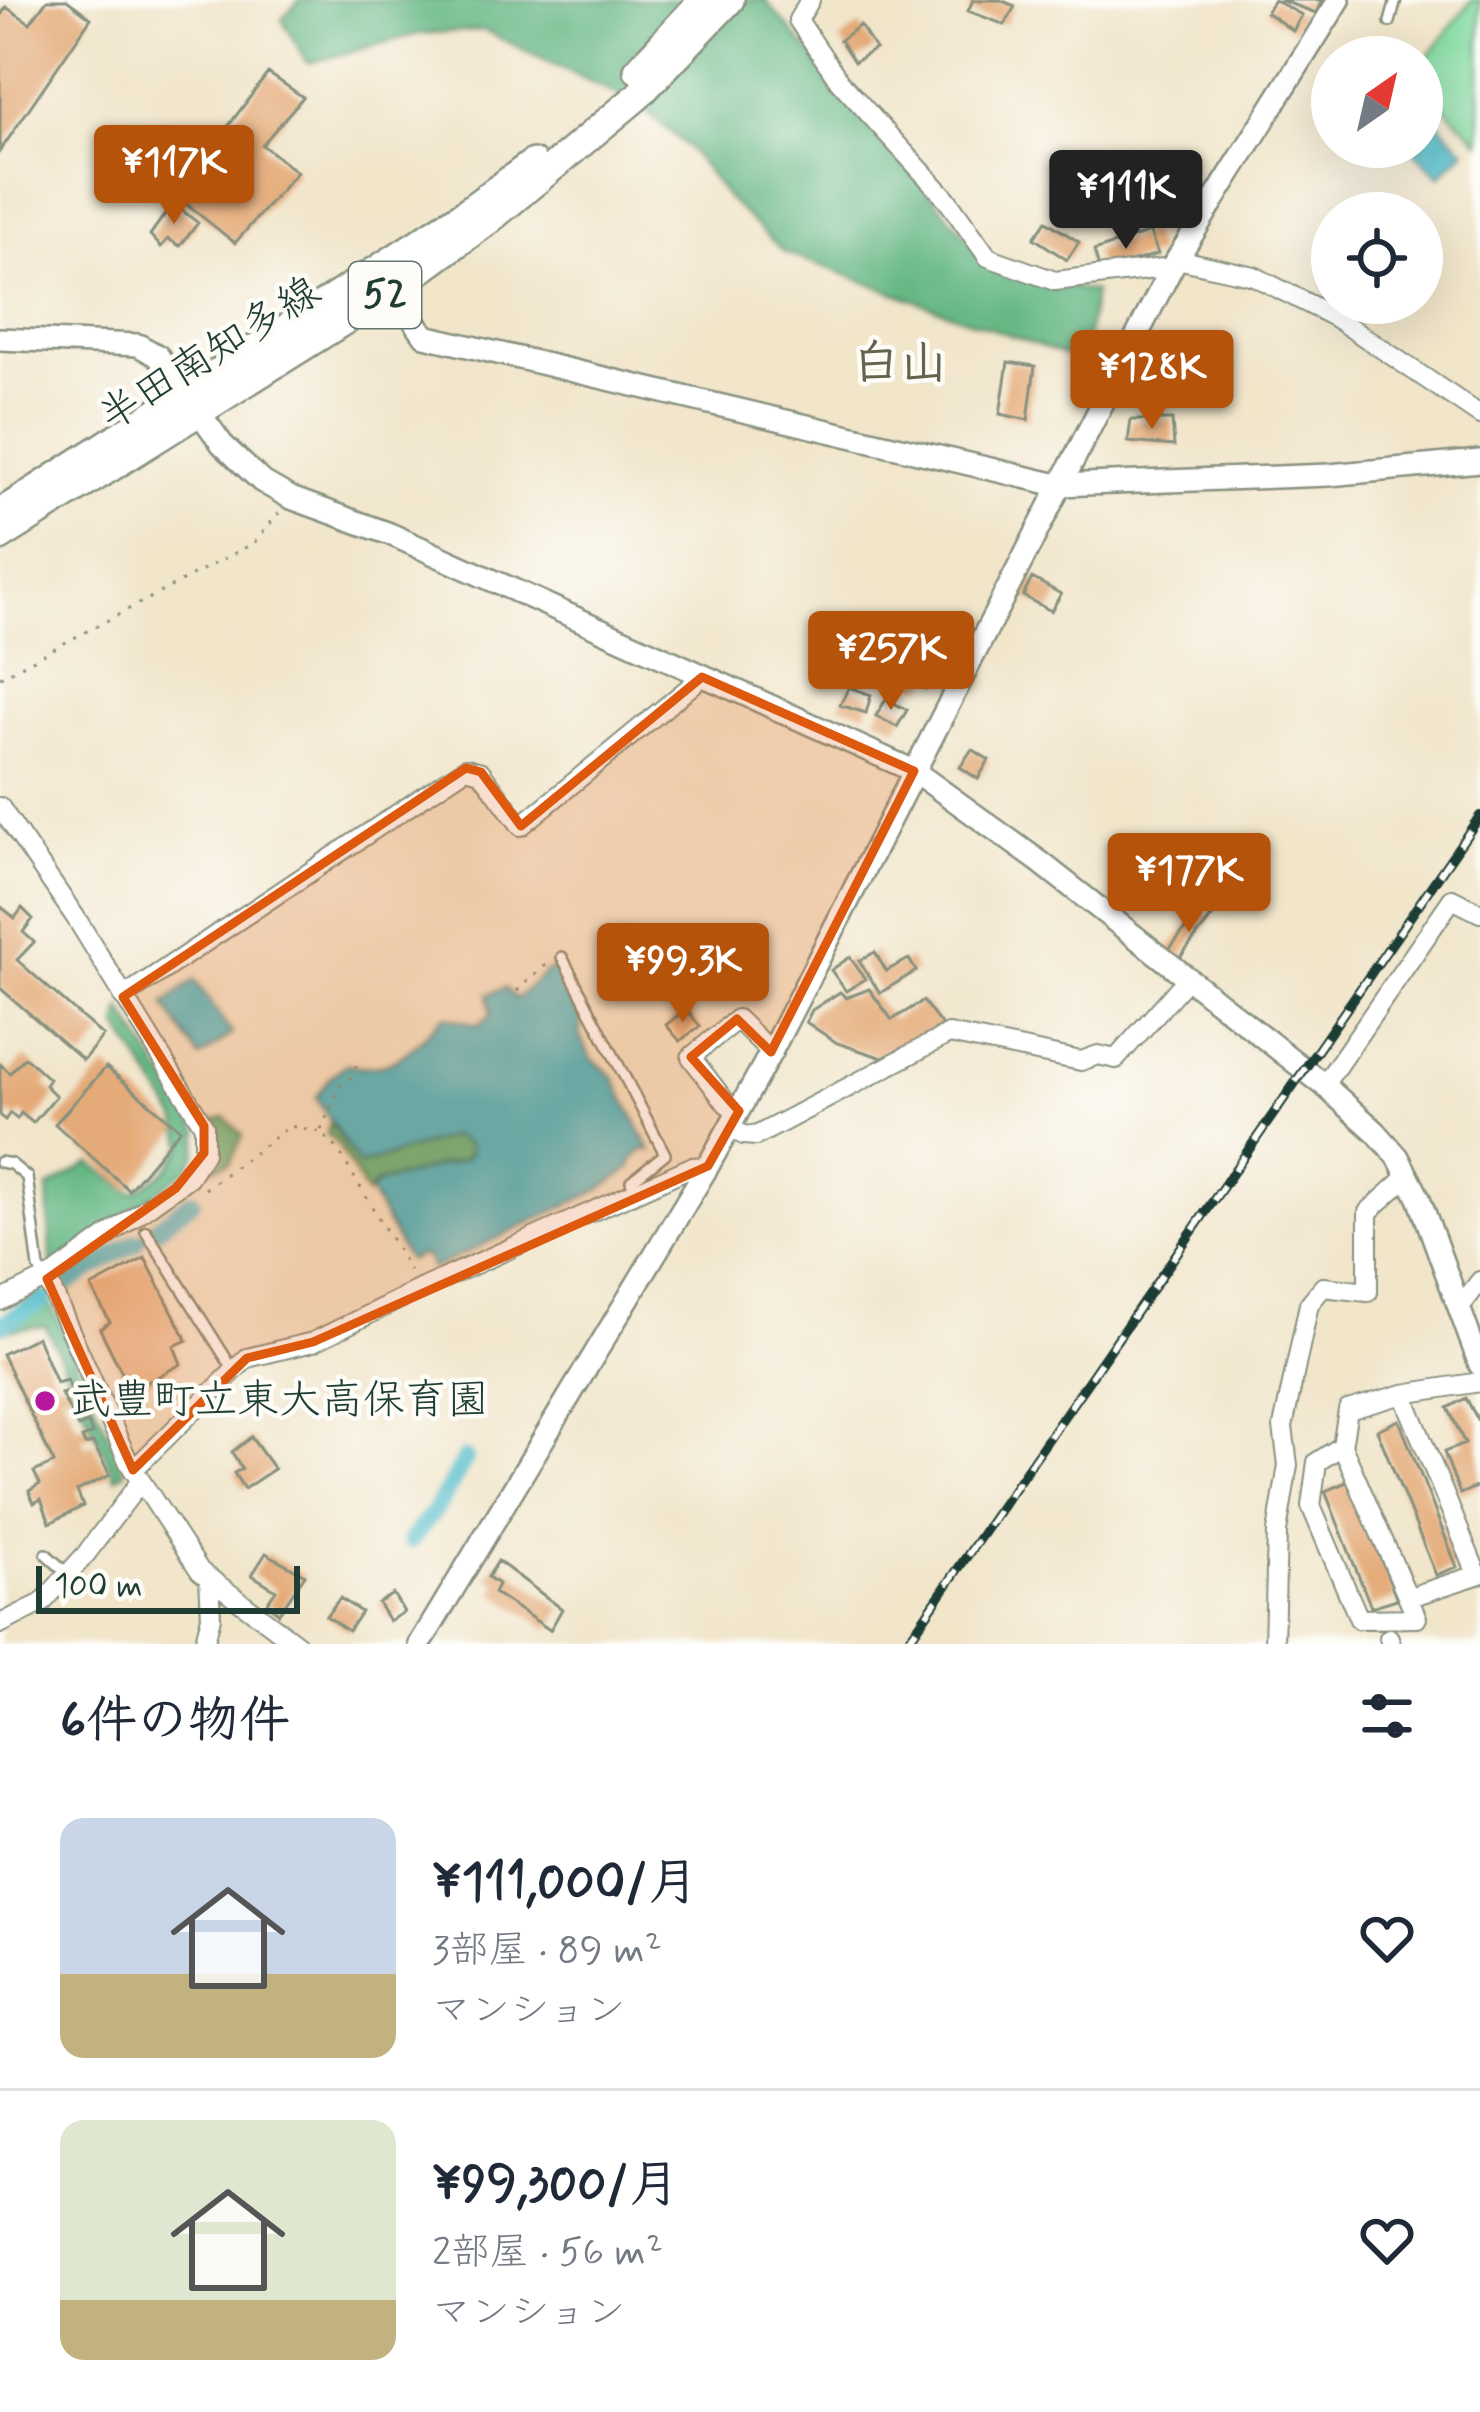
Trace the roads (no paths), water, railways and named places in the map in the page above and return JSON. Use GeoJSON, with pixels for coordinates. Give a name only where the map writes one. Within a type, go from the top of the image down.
{"type":"FeatureCollection","features":[{"type":"Feature","properties":{"kind":"main road","name":"半田南知多線"},"geometry":{"type":"LineString","coordinates":[[0,537],[519,174],[608,100],[703,0]]}},
{"type":"Feature","properties":{"kind":"main road","name":"半田南知多線"},"geometry":{"type":"LineString","coordinates":[[0,513],[193,404],[240,383],[393,290],[580,147],[638,96],[730,0]]}},
{"type":"Feature","properties":{"kind":"street"},"geometry":{"type":"LineString","coordinates":[[811,0],[798,20],[840,82],[946,198],[988,257],[1055,280],[1175,263],[1254,276],[1336,318],[1480,415]]}},
{"type":"Feature","properties":{"kind":"street"},"geometry":{"type":"LineString","coordinates":[[420,1644],[708,1166],[1175,263],[1340,0]]}},
{"type":"Feature","properties":{"kind":"street"},"geometry":{"type":"LineString","coordinates":[[393,290],[424,336],[1058,485],[1329,475],[1480,461]]}},
{"type":"Feature","properties":{"kind":"street"},"geometry":{"type":"LineString","coordinates":[[0,339],[138,345],[158,356],[238,462],[291,498],[390,534],[914,771],[1040,862],[1324,1085],[1376,1132],[1408,1176],[1439,1245],[1480,1365]]}},
{"type":"Feature","properties":{"kind":"street"},"geometry":{"type":"LineString","coordinates":[[123,997],[466,768],[482,772],[521,826],[701,677]]}},
{"type":"Feature","properties":{"kind":"street"},"geometry":{"type":"LineString","coordinates":[[0,807],[67,924],[123,997],[204,1126],[204,1153],[189,1178],[47,1279],[0,1301]]}},
{"type":"Feature","properties":{"kind":"street"},"geometry":{"type":"LineString","coordinates":[[1324,1085],[1451,899],[1480,913]]}},
{"type":"Feature","properties":{"kind":"street"},"geometry":{"type":"LineString","coordinates":[[771,1052],[737,1019],[691,1057],[727,1104],[743,1135],[756,1136],[949,1034],[1081,1061],[1098,1055],[1116,1059],[1186,979]]}},
{"type":"Feature","properties":{"kind":"street"},"geometry":{"type":"LineString","coordinates":[[0,1624],[42,1604],[137,1476],[247,1358],[313,1342],[691,1167],[708,1166]]}},
{"type":"Feature","properties":{"kind":"street"},"geometry":{"type":"LineString","coordinates":[[1274,1644],[1277,1532],[1288,1465],[1283,1427],[1309,1304],[1322,1287],[1367,1292],[1367,1212],[1408,1176]]}},
{"type":"Feature","properties":{"kind":"street"},"geometry":{"type":"LineString","coordinates":[[47,1279],[137,1476],[200,1571],[297,1644]]}},
{"type":"Feature","properties":{"kind":"street"},"geometry":{"type":"LineString","coordinates":[[1460,1307],[1480,1281]]}},
{"type":"Feature","properties":{"kind":"street"},"geometry":{"type":"LineString","coordinates":[[1342,1446],[1317,1462],[1311,1506],[1359,1618],[1417,1618],[1342,1446],[1348,1410],[1403,1394],[1480,1382]]}},
{"type":"Feature","properties":{"kind":"street"},"geometry":{"type":"LineString","coordinates":[[1403,1394],[1478,1574],[1410,1597]]}},
{"type":"Feature","properties":{"kind":"street"},"geometry":{"type":"LineString","coordinates":[[204,1644],[211,1617],[209,1578]]}},
{"type":"Feature","properties":{"kind":"lane"},"geometry":{"type":"LineString","coordinates":[[1390,22],[1396,0]]}},
{"type":"Feature","properties":{"kind":"lane"},"geometry":{"type":"LineString","coordinates":[[562,956],[665,1154],[631,1181],[635,1193]]}},
{"type":"Feature","properties":{"kind":"lane"},"geometry":{"type":"LineString","coordinates":[[0,1162],[27,1177],[39,1268],[47,1279]]}},
{"type":"Feature","properties":{"kind":"lane"},"geometry":{"type":"LineString","coordinates":[[146,1231],[234,1371]]}},
{"type":"Feature","properties":{"kind":"lane"},"geometry":{"type":"LineString","coordinates":[[46,1554],[68,1574]]}},
{"type":"Feature","properties":{"kind":"water"},"geometry":{"type":"Polygon","coordinates":[[[1443,128],[1465,150],[1439,176],[1431,168],[1443,168],[1443,128]]]}},
{"type":"Feature","properties":{"kind":"water"},"geometry":{"type":"Polygon","coordinates":[[[558,967],[583,1015],[579,1035],[591,1058],[613,1076],[651,1151],[644,1149],[632,1161],[632,1168],[599,1190],[432,1269],[426,1257],[408,1261],[370,1193],[376,1184],[462,1160],[470,1153],[468,1144],[452,1136],[359,1165],[316,1098],[331,1076],[347,1064],[364,1067],[391,1062],[444,1016],[479,1025],[491,1015],[488,994],[505,988],[516,999],[558,967]]]}},
{"type":"Feature","properties":{"kind":"water"},"geometry":{"type":"Polygon","coordinates":[[[195,980],[232,1034],[200,1058],[164,1004],[195,980]]]}},
{"type":"Feature","properties":{"kind":"waterway"},"geometry":{"type":"LineString","coordinates":[[150,1233],[192,1201]]}},
{"type":"Feature","properties":{"kind":"waterway"},"geometry":{"type":"LineString","coordinates":[[61,1287],[136,1242]]}},
{"type":"Feature","properties":{"kind":"waterway"},"geometry":{"type":"LineString","coordinates":[[0,1325],[44,1299]]}},
{"type":"Feature","properties":{"kind":"waterway"},"geometry":{"type":"LineString","coordinates":[[411,1540],[438,1506],[465,1459]]}},
{"type":"Feature","properties":{"kind":"railway"},"geometry":{"type":"LineString","coordinates":[[906,1644],[1480,816]]}},
{"type":"Feature","properties":{"kind":"place","name":"武豊町立東大高保育園"},"geometry":{"type":"Point","coordinates":[45,1401]}},
{"type":"Feature","properties":{"kind":"district","name":"白山"},"geometry":{"type":"Point","coordinates":[900,364]}}]}
